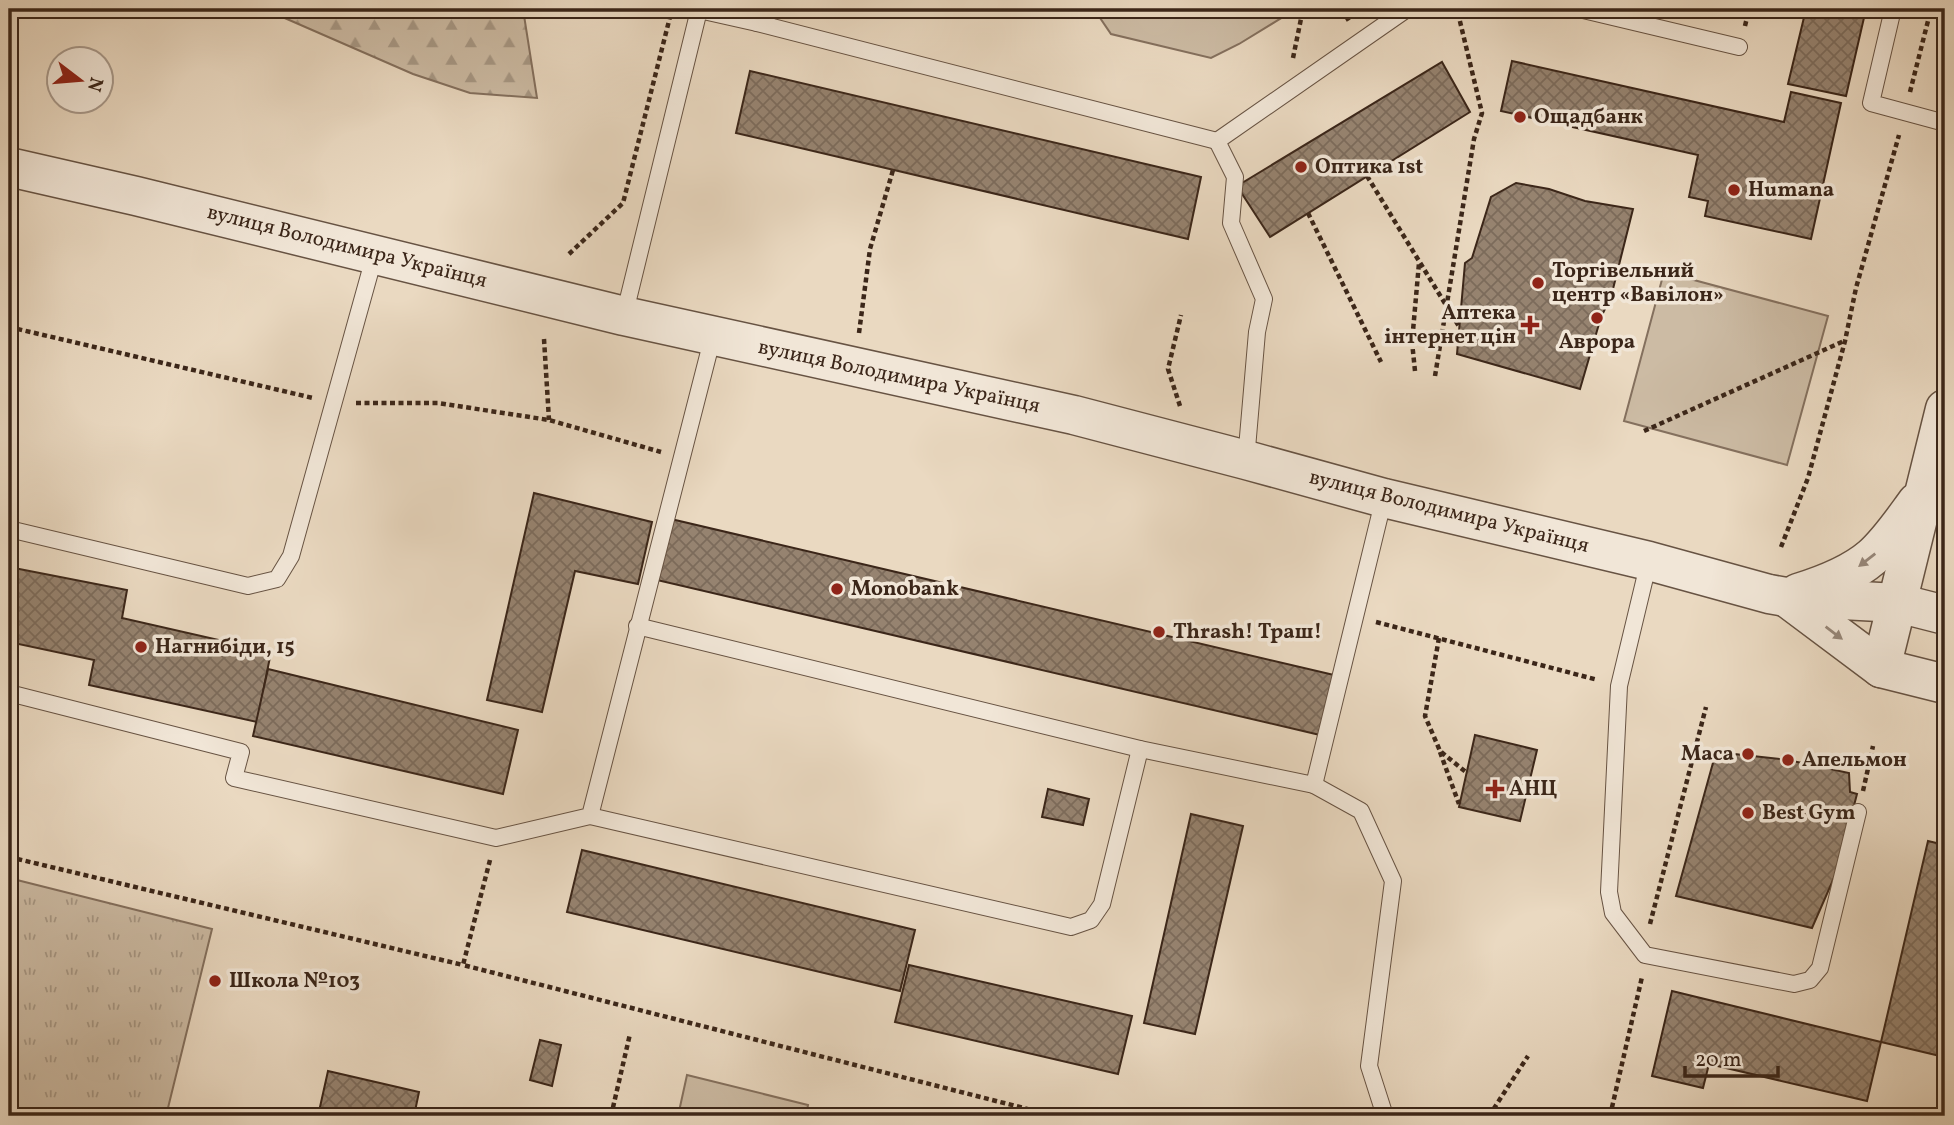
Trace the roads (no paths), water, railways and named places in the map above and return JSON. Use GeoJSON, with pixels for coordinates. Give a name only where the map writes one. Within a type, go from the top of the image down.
{"type":"FeatureCollection","features":[{"type":"Feature","properties":{"kind":"street","name":"вулиця Володимира Українця"},"geometry":{"type":"LineString","coordinates":[[9,167],[136,195],[624,316],[1074,415],[1384,498],[1649,561],[1786,597],[1898,603],[1945,615]]}},
{"type":"Feature","properties":{"kind":"street"},"geometry":{"type":"LineString","coordinates":[[1881,668],[1945,409]]}},
{"type":"Feature","properties":{"kind":"street"},"geometry":{"type":"LineString","coordinates":[[1926,489],[1945,541]]}},
{"type":"Feature","properties":{"kind":"street"},"geometry":{"type":"LineString","coordinates":[[1786,597],[1846,575],[1871,558],[1926,489]]}},
{"type":"Feature","properties":{"kind":"street","name":"вулиця Володимира Українця"},"geometry":{"type":"LineString","coordinates":[[1786,597],[1881,668],[1945,684]]}},
{"type":"Feature","properties":{"kind":"lane"},"geometry":{"type":"LineString","coordinates":[[624,316],[699,9],[1217,141],[1235,177],[1231,223],[1264,299],[1257,332],[1246,460]]}},
{"type":"Feature","properties":{"kind":"lane"},"geometry":{"type":"LineString","coordinates":[[757,23],[775,9]]}},
{"type":"Feature","properties":{"kind":"lane"},"geometry":{"type":"LineString","coordinates":[[1217,141],[1407,9]]}},
{"type":"Feature","properties":{"kind":"lane"},"geometry":{"type":"LineString","coordinates":[[1579,9],[1739,47]]}},
{"type":"Feature","properties":{"kind":"lane"},"geometry":{"type":"LineString","coordinates":[[1893,9],[1871,103],[1945,123]]}},
{"type":"Feature","properties":{"kind":"lane"},"geometry":{"type":"LineString","coordinates":[[9,529],[248,586],[277,579],[291,556],[375,254]]}},
{"type":"Feature","properties":{"kind":"lane"},"geometry":{"type":"LineString","coordinates":[[590,816],[713,336]]}},
{"type":"Feature","properties":{"kind":"lane"},"geometry":{"type":"LineString","coordinates":[[1314,785],[1384,498]]}},
{"type":"Feature","properties":{"kind":"lane"},"geometry":{"type":"LineString","coordinates":[[1649,561],[1619,686],[1609,892],[1613,913],[1645,955],[1794,984],[1810,980],[1819,968],[1858,812]]}},
{"type":"Feature","properties":{"kind":"lane"},"geometry":{"type":"LineString","coordinates":[[638,626],[1140,749],[1314,785],[1361,811],[1392,881],[1369,1066],[1385,1116]]}},
{"type":"Feature","properties":{"kind":"lane"},"geometry":{"type":"LineString","coordinates":[[9,692],[241,752],[234,778],[496,838],[590,816],[1071,927],[1091,920],[1102,904],[1140,749]]}},
{"type":"Feature","properties":{"kind":"place","name":"Ощадбанк"},"geometry":{"type":"Point","coordinates":[1520,117]}},
{"type":"Feature","properties":{"kind":"place","name":"Оптика 1st"},"geometry":{"type":"Point","coordinates":[1301,167]}},
{"type":"Feature","properties":{"kind":"place","name":"Humana"},"geometry":{"type":"Point","coordinates":[1734,190]}},
{"type":"Feature","properties":{"kind":"place","name":"Торгівельний центр «Вавілон»"},"geometry":{"type":"Point","coordinates":[1538,283]}},
{"type":"Feature","properties":{"kind":"place","name":"Аврора"},"geometry":{"type":"Point","coordinates":[1597,318]}},
{"type":"Feature","properties":{"kind":"place","name":"Аптека інтернет цін"},"geometry":{"type":"Point","coordinates":[1530,325]}},
{"type":"Feature","properties":{"kind":"place","name":"Monobank"},"geometry":{"type":"Point","coordinates":[837,589]}},
{"type":"Feature","properties":{"kind":"place","name":"Thrash! Траш!"},"geometry":{"type":"Point","coordinates":[1159,632]}},
{"type":"Feature","properties":{"kind":"place","name":"Нагнибіди, 15"},"geometry":{"type":"Point","coordinates":[141,647]}},
{"type":"Feature","properties":{"kind":"place","name":"Маса"},"geometry":{"type":"Point","coordinates":[1748,754]}},
{"type":"Feature","properties":{"kind":"place","name":"Апельмон"},"geometry":{"type":"Point","coordinates":[1788,760]}},
{"type":"Feature","properties":{"kind":"place","name":"АНЦ"},"geometry":{"type":"Point","coordinates":[1495,789]}},
{"type":"Feature","properties":{"kind":"place","name":"Best Gym"},"geometry":{"type":"Point","coordinates":[1748,813]}},
{"type":"Feature","properties":{"kind":"place","name":"Школа №103"},"geometry":{"type":"Point","coordinates":[215,981]}}]}
